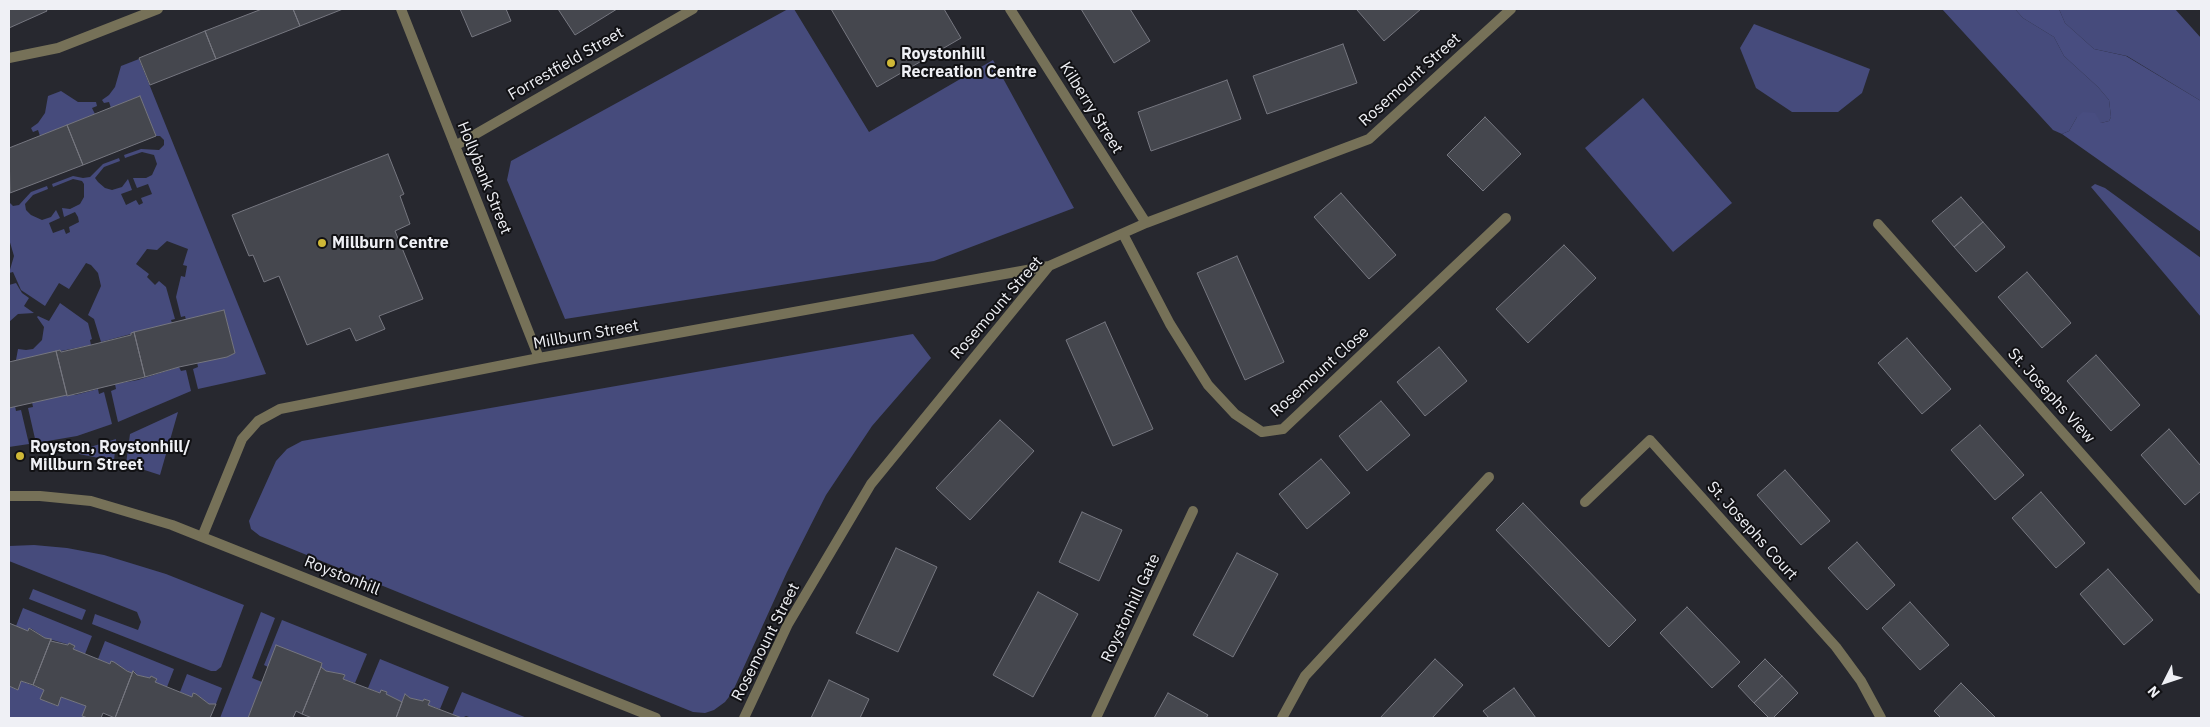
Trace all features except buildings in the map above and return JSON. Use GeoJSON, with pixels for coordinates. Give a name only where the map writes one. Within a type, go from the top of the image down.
{"type":"FeatureCollection","features":[{"type":"Feature","properties":{"kind":"street"},"geometry":{"type":"LineString","coordinates":[[9,58],[58,48],[158,9]]}},
{"type":"Feature","properties":{"kind":"street","name":"Hollybank Street"},"geometry":{"type":"LineString","coordinates":[[401,9],[539,358]]}},
{"type":"Feature","properties":{"kind":"street","name":"Forrestfield Street"},"geometry":{"type":"LineString","coordinates":[[455,146],[693,9]]}},
{"type":"Feature","properties":{"kind":"street","name":"Kilberry Street"},"geometry":{"type":"LineString","coordinates":[[1010,9],[1146,223]]}},
{"type":"Feature","properties":{"kind":"street","name":"Rosemount Street"},"geometry":{"type":"LineString","coordinates":[[744,718],[788,624],[871,484],[1050,266],[1146,223],[1369,139],[1512,9]]}},
{"type":"Feature","properties":{"kind":"street","name":"Rosemount Close"},"geometry":{"type":"LineString","coordinates":[[1123,234],[1170,324],[1208,385],[1235,414],[1262,432],[1283,429],[1506,218]]}},
{"type":"Feature","properties":{"kind":"street","name":"St. Josephs View"},"geometry":{"type":"LineString","coordinates":[[1878,224],[2201,588]]}},
{"type":"Feature","properties":{"kind":"street","name":"Millburn Street"},"geometry":{"type":"LineString","coordinates":[[202,536],[237,448],[250,429],[268,415],[290,406],[539,358],[1050,266]]}},
{"type":"Feature","properties":{"kind":"street","name":"St. Josephs Court"},"geometry":{"type":"LineString","coordinates":[[1585,502],[1650,440],[1836,647],[1862,681],[1881,718]]}},
{"type":"Feature","properties":{"kind":"street"},"geometry":{"type":"LineString","coordinates":[[1282,718],[1305,676],[1489,477]]}},
{"type":"Feature","properties":{"kind":"street","name":"Roystonhill"},"geometry":{"type":"LineString","coordinates":[[9,496],[40,496],[91,501],[136,513],[202,536],[656,718]]}},
{"type":"Feature","properties":{"kind":"street","name":"Roystonhill Gate"},"geometry":{"type":"LineString","coordinates":[[1096,718],[1193,511]]}},
{"type":"Feature","properties":{"kind":"shaded area"},"geometry":{"type":"Polygon","coordinates":[[[788,9],[794,9],[869,132],[993,60],[1074,208],[934,261],[565,319],[507,180],[511,161],[788,9]]]}},
{"type":"Feature","properties":{"kind":"shaded area"},"geometry":{"type":"Polygon","coordinates":[[[1942,9],[2015,9],[2023,18],[2054,37],[2064,56],[2098,87],[2109,100],[2111,117],[2109,121],[2101,123],[2077,117],[2069,131],[2062,134],[2053,130],[1942,9]]]}},
{"type":"Feature","properties":{"kind":"shaded area"},"geometry":{"type":"Polygon","coordinates":[[[2015,9],[2059,9],[2065,23],[2094,49],[2126,56],[2201,101],[2201,232],[2062,134],[2069,131],[2077,117],[2083,112],[2095,113],[2101,123],[2109,121],[2111,117],[2109,100],[2098,87],[2064,56],[2054,37],[2023,18],[2015,9]]]}},
{"type":"Feature","properties":{"kind":"shaded area"},"geometry":{"type":"Polygon","coordinates":[[[2059,9],[2175,9],[2201,38],[2201,101],[2127,56],[2094,49],[2065,23],[2059,9]]]}},
{"type":"Feature","properties":{"kind":"shaded area"},"geometry":{"type":"Polygon","coordinates":[[[1754,24],[1870,69],[1862,93],[1838,112],[1792,112],[1756,88],[1740,48],[1754,24]]]}},
{"type":"Feature","properties":{"kind":"shaded area"},"geometry":{"type":"Polygon","coordinates":[[[139,59],[266,374],[198,389],[193,369],[198,367],[197,362],[227,357],[235,353],[224,310],[186,320],[185,316],[181,317],[176,297],[181,276],[185,277],[187,266],[183,265],[188,249],[167,241],[157,250],[147,249],[136,264],[149,274],[147,277],[155,285],[159,281],[166,287],[175,319],[171,320],[172,323],[101,342],[94,319],[88,315],[101,286],[98,273],[91,265],[86,263],[69,289],[59,283],[45,306],[21,290],[13,272],[9,273],[14,256],[9,239],[9,202],[13,206],[19,205],[31,192],[47,186],[48,189],[33,195],[25,204],[26,210],[31,215],[42,220],[51,217],[56,210],[60,218],[49,223],[53,233],[64,229],[66,234],[70,232],[69,227],[79,222],[75,212],[64,217],[62,208],[70,209],[80,204],[84,197],[84,184],[82,181],[73,179],[53,187],[52,184],[73,176],[90,177],[103,164],[119,158],[120,161],[104,167],[95,178],[98,182],[105,188],[112,190],[122,187],[128,179],[132,190],[121,194],[126,205],[136,200],[139,205],[143,203],[141,198],[152,194],[148,184],[137,188],[133,178],[146,178],[152,175],[157,164],[154,155],[142,152],[125,158],[124,155],[141,149],[159,150],[164,145],[164,140],[160,136],[156,136],[140,96],[111,108],[109,102],[104,103],[102,100],[115,87],[121,66],[139,59]]]}},
{"type":"Feature","properties":{"kind":"shaded area"},"geometry":{"type":"Polygon","coordinates":[[[61,91],[78,102],[96,102],[97,106],[92,108],[95,114],[40,136],[38,130],[33,132],[31,128],[38,123],[45,113],[48,96],[61,91]]]}},
{"type":"Feature","properties":{"kind":"shaded area"},"geometry":{"type":"Polygon","coordinates":[[[1643,98],[1732,203],[1673,252],[1585,148],[1643,98]]]}},
{"type":"Feature","properties":{"kind":"shaded area"},"geometry":{"type":"Polygon","coordinates":[[[2095,184],[2105,188],[2201,258],[2201,317],[2091,187],[2095,184]]]}},
{"type":"Feature","properties":{"kind":"shaded area"},"geometry":{"type":"Polygon","coordinates":[[[16,283],[22,293],[29,298],[24,306],[34,313],[18,314],[9,322],[9,285],[16,283]]]}},
{"type":"Feature","properties":{"kind":"shaded area"},"geometry":{"type":"Polygon","coordinates":[[[60,303],[88,323],[92,339],[90,340],[91,345],[16,360],[18,349],[33,349],[42,340],[44,327],[37,317],[49,321],[60,303]]]}},
{"type":"Feature","properties":{"kind":"shaded area"},"geometry":{"type":"Polygon","coordinates":[[[913,334],[931,358],[872,426],[826,495],[787,572],[732,693],[725,702],[714,710],[705,713],[693,712],[260,536],[251,529],[249,521],[276,461],[287,449],[302,441],[913,334]]]}},
{"type":"Feature","properties":{"kind":"shaded area"},"geometry":{"type":"Polygon","coordinates":[[[179,367],[181,371],[186,370],[191,391],[118,422],[111,391],[116,389],[115,384],[138,380],[179,367]]]}},
{"type":"Feature","properties":{"kind":"shaded area"},"geometry":{"type":"Polygon","coordinates":[[[98,389],[99,394],[104,392],[112,424],[77,436],[36,443],[28,408],[33,407],[32,402],[98,389]]]}},
{"type":"Feature","properties":{"kind":"shaded area"},"geometry":{"type":"Polygon","coordinates":[[[15,406],[16,411],[21,410],[29,444],[9,447],[9,408],[15,406]]]}},
{"type":"Feature","properties":{"kind":"shaded area"},"geometry":{"type":"Polygon","coordinates":[[[178,412],[160,475],[126,464],[130,434],[178,412]]]}},
{"type":"Feature","properties":{"kind":"shaded area"},"geometry":{"type":"Polygon","coordinates":[[[116,439],[114,461],[69,452],[87,448],[116,439]]]}},
{"type":"Feature","properties":{"kind":"shaded area"},"geometry":{"type":"Polygon","coordinates":[[[34,545],[67,548],[104,555],[166,574],[244,605],[221,667],[216,671],[211,671],[92,624],[95,614],[138,630],[141,622],[137,612],[9,561],[9,546],[34,545]]]}},
{"type":"Feature","properties":{"kind":"shaded area"},"geometry":{"type":"Polygon","coordinates":[[[33,589],[86,610],[82,620],[29,599],[33,589]]]}},
{"type":"Feature","properties":{"kind":"shaded area"},"geometry":{"type":"Polygon","coordinates":[[[23,608],[92,636],[85,654],[73,649],[74,646],[45,638],[32,629],[29,628],[28,631],[16,626],[23,608]]]}},
{"type":"Feature","properties":{"kind":"shaded area"},"geometry":{"type":"Polygon","coordinates":[[[261,612],[275,618],[252,678],[262,682],[248,718],[220,718],[261,612]]]}},
{"type":"Feature","properties":{"kind":"shaded area"},"geometry":{"type":"Polygon","coordinates":[[[282,620],[367,654],[355,683],[343,679],[345,675],[326,671],[321,667],[322,662],[268,667],[264,665],[282,620]]]}},
{"type":"Feature","properties":{"kind":"shaded area"},"geometry":{"type":"Polygon","coordinates":[[[105,641],[174,669],[167,687],[155,682],[156,679],[151,676],[150,678],[137,675],[134,671],[132,673],[116,665],[114,662],[111,661],[110,664],[98,659],[105,641]]]}},
{"type":"Feature","properties":{"kind":"shaded area"},"geometry":{"type":"Polygon","coordinates":[[[380,659],[449,687],[440,709],[428,705],[429,701],[424,699],[423,701],[410,698],[405,694],[402,702],[386,694],[387,692],[382,690],[380,693],[368,688],[380,659]]]}},
{"type":"Feature","properties":{"kind":"shaded area"},"geometry":{"type":"Polygon","coordinates":[[[187,674],[222,688],[216,704],[209,704],[193,693],[192,697],[180,692],[187,674]]]}},
{"type":"Feature","properties":{"kind":"shaded area"},"geometry":{"type":"Polygon","coordinates":[[[21,681],[44,690],[41,699],[57,706],[61,697],[86,706],[82,716],[88,718],[9,718],[9,686],[17,690],[21,681]]]}},
{"type":"Feature","properties":{"kind":"shaded area"},"geometry":{"type":"Polygon","coordinates":[[[462,692],[527,718],[472,718],[466,716],[462,718],[452,715],[462,692]]]}},
{"type":"Feature","properties":{"kind":"place","name":"Roystonhill Recreation Centre"},"geometry":{"type":"Point","coordinates":[891,63]}},
{"type":"Feature","properties":{"kind":"place","name":"Millburn Centre"},"geometry":{"type":"Point","coordinates":[322,243]}},
{"type":"Feature","properties":{"kind":"place","name":"Royston, Roystonhill/ Millburn Street"},"geometry":{"type":"Point","coordinates":[20,456]}}]}
